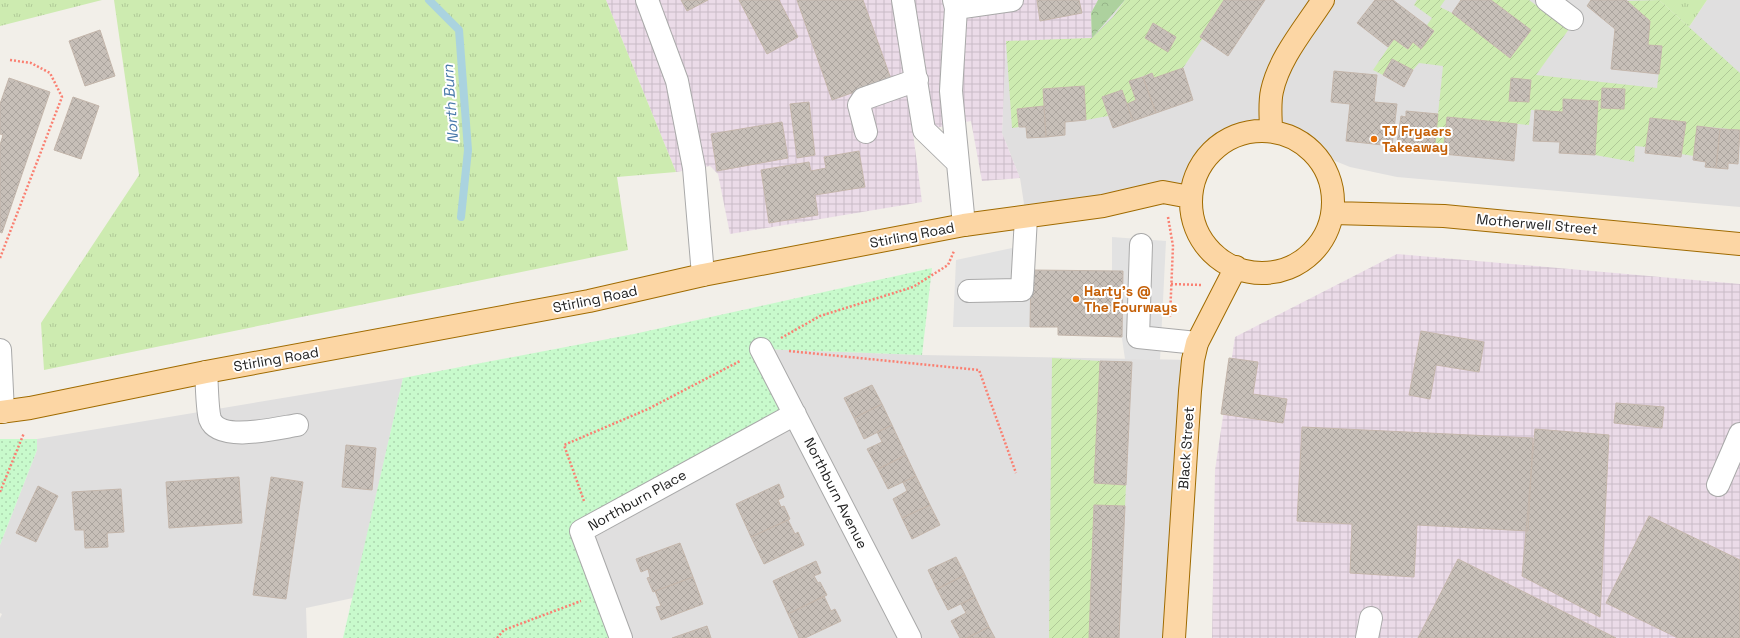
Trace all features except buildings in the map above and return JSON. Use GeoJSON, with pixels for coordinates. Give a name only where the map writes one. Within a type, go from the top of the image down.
{"type":"FeatureCollection","features":[{"type":"Feature","properties":{"kind":"main road"},"geometry":{"type":"LineString","coordinates":[[1271,132],[1271,92],[1276,76],[1285,59],[1323,0]]}},
{"type":"Feature","properties":{"kind":"main road"},"geometry":{"type":"LineString","coordinates":[[1271,132],[1289,138],[1308,150],[1320,163],[1329,178],[1334,197],[1333,213],[1328,231],[1317,247],[1301,262],[1288,270],[1269,274],[1251,272],[1236,267],[1219,258],[1201,237],[1195,227],[1190,212],[1190,197],[1194,178],[1201,163],[1214,149],[1227,140],[1247,133],[1271,132]]}},
{"type":"Feature","properties":{"kind":"main road","name":"Stirling Road"},"geometry":{"type":"LineString","coordinates":[[2,412],[30,408],[206,372],[589,301],[703,275],[964,225],[1103,206],[1163,192],[1190,197]]}},
{"type":"Feature","properties":{"kind":"main road","name":"Motherwell Street"},"geometry":{"type":"LineString","coordinates":[[1333,213],[1444,216],[1740,244]]}},
{"type":"Feature","properties":{"kind":"main road","name":"Black Street"},"geometry":{"type":"LineString","coordinates":[[1174,638],[1190,391],[1194,360],[1198,343],[1236,267]]}},
{"type":"Feature","properties":{"kind":"street"},"geometry":{"type":"LineString","coordinates":[[647,0],[677,81],[694,168],[703,275]]}},
{"type":"Feature","properties":{"kind":"street"},"geometry":{"type":"LineString","coordinates":[[903,0],[924,130],[957,162]]}},
{"type":"Feature","properties":{"kind":"street"},"geometry":{"type":"LineString","coordinates":[[964,225],[951,91],[955,4],[1012,0]]}},
{"type":"Feature","properties":{"kind":"street"},"geometry":{"type":"LineString","coordinates":[[1547,0],[1572,18]]}},
{"type":"Feature","properties":{"kind":"street"},"geometry":{"type":"LineString","coordinates":[[866,132],[860,104],[863,98],[917,80]]}},
{"type":"Feature","properties":{"kind":"street"},"geometry":{"type":"LineString","coordinates":[[969,291],[1022,290],[1026,217]]}},
{"type":"Feature","properties":{"kind":"street"},"geometry":{"type":"LineString","coordinates":[[1141,245],[1138,337],[1198,343]]}},
{"type":"Feature","properties":{"kind":"street","name":"Northburn Avenue"},"geometry":{"type":"LineString","coordinates":[[761,349],[910,638]]}},
{"type":"Feature","properties":{"kind":"street"},"geometry":{"type":"LineString","coordinates":[[0,350],[2,412]]}},
{"type":"Feature","properties":{"kind":"street"},"geometry":{"type":"LineString","coordinates":[[206,372],[210,419],[220,430],[238,433],[297,425]]}},
{"type":"Feature","properties":{"kind":"street","name":"Northburn Place"},"geometry":{"type":"LineString","coordinates":[[621,638],[581,531],[795,414]]}},
{"type":"Feature","properties":{"kind":"street"},"geometry":{"type":"LineString","coordinates":[[1718,485],[1740,434]]}},
{"type":"Feature","properties":{"kind":"path"},"geometry":{"type":"LineString","coordinates":[[0,258],[62,97],[50,73],[31,63],[10,60]]}},
{"type":"Feature","properties":{"kind":"path"},"geometry":{"type":"LineString","coordinates":[[1163,192],[1174,246],[1168,340]]}},
{"type":"Feature","properties":{"kind":"path"},"geometry":{"type":"LineString","coordinates":[[593,524],[564,445],[648,409],[820,316],[913,287],[948,265],[964,225]]}},
{"type":"Feature","properties":{"kind":"path"},"geometry":{"type":"LineString","coordinates":[[761,349],[979,370],[1016,473]]}},
{"type":"Feature","properties":{"kind":"path"},"geometry":{"type":"LineString","coordinates":[[0,492],[25,430],[30,408]]}},
{"type":"Feature","properties":{"kind":"path"},"geometry":{"type":"LineString","coordinates":[[497,638],[504,630],[604,593]]}},
{"type":"Feature","properties":{"kind":"shaded area"},"geometry":{"type":"Polygon","coordinates":[[[606,0],[1098,0],[1091,13],[1092,38],[1006,42],[1002,133],[1020,178],[982,181],[971,121],[954,124],[913,133],[922,202],[730,234],[718,174],[710,166],[676,172],[606,0]]]}},
{"type":"Feature","properties":{"kind":"shaded area"},"geometry":{"type":"Polygon","coordinates":[[[1125,0],[1659,0],[1689,27],[1707,0],[1740,0],[1740,207],[1397,177],[1350,167],[1308,150],[1271,132],[1227,140],[1201,163],[1190,197],[1026,217],[1020,178],[1002,133],[1006,41],[1092,38],[1125,0]]]}},
{"type":"Feature","properties":{"kind":"shaded area"},"geometry":{"type":"Polygon","coordinates":[[[1112,237],[1166,241],[1160,360],[1125,359],[1112,271],[1112,237]]]}},
{"type":"Feature","properties":{"kind":"shaded area"},"geometry":{"type":"Polygon","coordinates":[[[1012,248],[1031,270],[1030,327],[953,327],[956,260],[1012,248]]]}},
{"type":"Feature","properties":{"kind":"shaded area"},"geometry":{"type":"Polygon","coordinates":[[[1397,254],[1740,284],[1740,638],[1212,638],[1215,470],[1235,337],[1397,254]]]}},
{"type":"Feature","properties":{"kind":"shaded area"},"geometry":{"type":"Polygon","coordinates":[[[761,349],[922,355],[1193,360],[1174,638],[621,638],[581,531],[761,349]]]}},
{"type":"Feature","properties":{"kind":"shaded area"},"geometry":{"type":"Polygon","coordinates":[[[403,378],[353,598],[306,608],[307,638],[0,638],[0,618],[2,614],[0,613],[0,545],[37,450],[37,439],[403,378]]]}},
{"type":"Feature","properties":{"kind":"green space"},"geometry":{"type":"Polygon","coordinates":[[[0,0],[102,0],[0,26],[0,0]]]}},
{"type":"Feature","properties":{"kind":"green space"},"geometry":{"type":"Polygon","coordinates":[[[114,0],[606,0],[676,172],[617,177],[628,250],[44,370],[41,323],[139,175],[114,0]]]}},
{"type":"Feature","properties":{"kind":"green space"},"geometry":{"type":"Polygon","coordinates":[[[1098,0],[1125,0],[1092,38],[1091,13],[1098,0]]]}},
{"type":"Feature","properties":{"kind":"green space"},"geometry":{"type":"Polygon","coordinates":[[[1125,0],[1224,0],[1200,36],[1203,38],[1183,68],[1154,78],[1152,73],[1130,81],[1136,100],[1127,104],[1122,90],[1102,97],[1108,116],[1086,120],[1084,86],[1043,89],[1044,106],[1017,109],[1019,127],[1012,128],[1006,41],[1092,38],[1113,17],[1125,0]],[[1153,24],[1145,38],[1168,51],[1176,38],[1153,24]]]}},
{"type":"Feature","properties":{"kind":"green space"},"geometry":{"type":"Polygon","coordinates":[[[1417,0],[1445,0],[1440,7],[1452,13],[1510,58],[1531,30],[1491,0],[1529,0],[1569,29],[1536,75],[1657,88],[1662,46],[1648,45],[1650,21],[1626,1],[1659,0],[1740,73],[1740,130],[1697,126],[1694,156],[1681,154],[1685,122],[1650,118],[1646,147],[1635,146],[1634,162],[1595,155],[1598,101],[1563,99],[1563,112],[1531,110],[1529,125],[1447,117],[1443,154],[1434,153],[1443,66],[1419,63],[1413,70],[1392,59],[1383,75],[1373,70],[1394,39],[1407,49],[1413,42],[1421,48],[1434,31],[1427,25],[1432,18],[1414,5],[1417,0]]]}},
{"type":"Feature","properties":{"kind":"green space"},"geometry":{"type":"Polygon","coordinates":[[[1659,0],[1707,0],[1689,27],[1659,0]]]}},
{"type":"Feature","properties":{"kind":"green space"},"geometry":{"type":"Polygon","coordinates":[[[932,268],[922,355],[761,349],[795,414],[581,530],[621,638],[343,638],[403,378],[634,334],[932,268]]]}},
{"type":"Feature","properties":{"kind":"green space"},"geometry":{"type":"Polygon","coordinates":[[[1052,358],[1100,361],[1094,483],[1126,485],[1125,506],[1094,505],[1089,638],[1049,638],[1052,358]]]}},
{"type":"Feature","properties":{"kind":"green space"},"geometry":{"type":"Polygon","coordinates":[[[0,439],[37,439],[37,450],[0,545],[0,439]]]}},
{"type":"Feature","properties":{"kind":"waterway","name":"North Burn"},"geometry":{"type":"LineString","coordinates":[[429,0],[459,30],[468,150],[461,217]]}},
{"type":"Feature","properties":{"kind":"place","name":"TJ Fryaers Takeaway"},"geometry":{"type":"Point","coordinates":[1374,139]}},
{"type":"Feature","properties":{"kind":"place","name":"Harty's @ The Fourways"},"geometry":{"type":"Point","coordinates":[1076,299]}}]}
